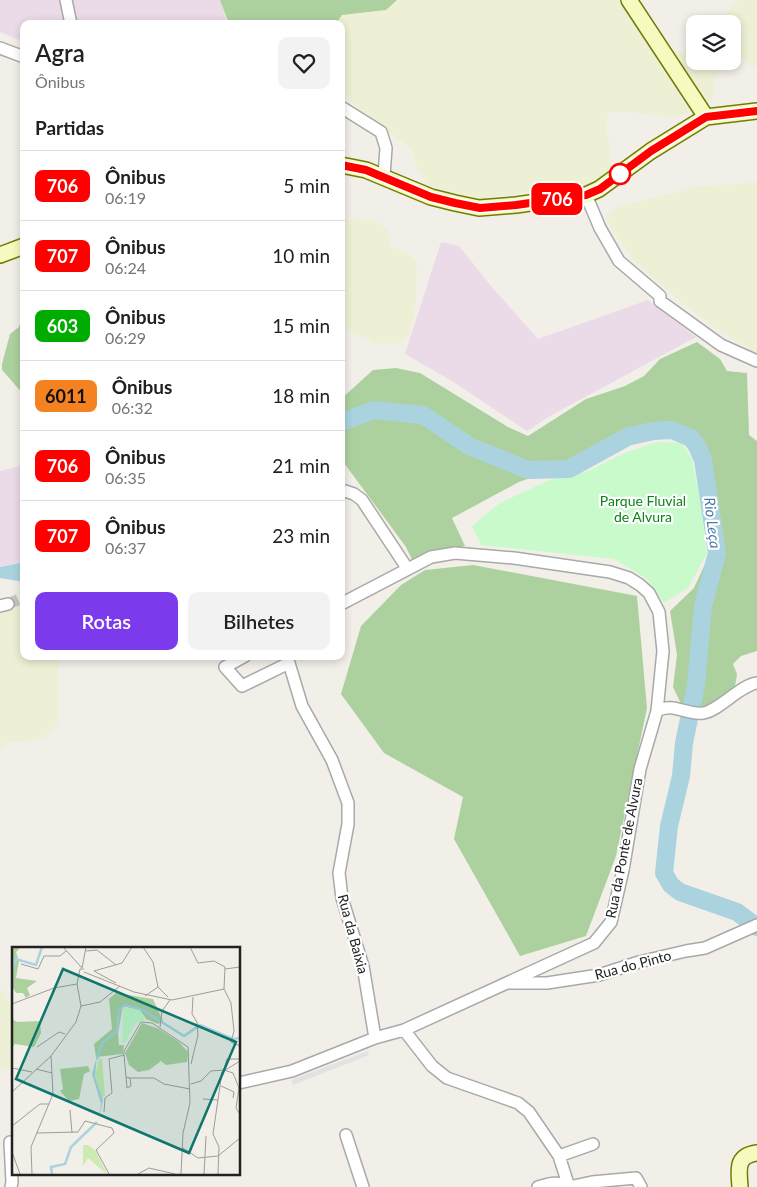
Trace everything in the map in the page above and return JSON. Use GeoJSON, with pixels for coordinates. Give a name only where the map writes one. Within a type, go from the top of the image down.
{"type":"FeatureCollection","features":[{"type":"Feature","properties":{"kind":"main road"},"geometry":{"type":"LineString","coordinates":[[629,0],[706,117]]}},
{"type":"Feature","properties":{"kind":"main road"},"geometry":{"type":"LineString","coordinates":[[345,166],[384,176],[431,197],[480,208],[516,205],[586,195],[600,189],[651,151],[706,117],[755,112]]}},
{"type":"Feature","properties":{"kind":"main road"},"geometry":{"type":"LineString","coordinates":[[0,255],[20,248]]}},
{"type":"Feature","properties":{"kind":"main road"},"geometry":{"type":"LineString","coordinates":[[740,1187],[739,1165],[744,1158],[754,1154]]}},
{"type":"Feature","properties":{"kind":"street"},"geometry":{"type":"LineString","coordinates":[[66,0],[70,20]]}},
{"type":"Feature","properties":{"kind":"street"},"geometry":{"type":"LineString","coordinates":[[0,48],[20,56]]}},
{"type":"Feature","properties":{"kind":"street"},"geometry":{"type":"LineString","coordinates":[[345,110],[381,132],[386,148],[384,176]]}},
{"type":"Feature","properties":{"kind":"street"},"geometry":{"type":"LineString","coordinates":[[586,195],[600,228],[618,261],[660,296],[660,300],[721,345],[757,361]]}},
{"type":"Feature","properties":{"kind":"street"},"geometry":{"type":"LineString","coordinates":[[345,491],[354,494],[362,500],[407,568]]}},
{"type":"Feature","properties":{"kind":"street","name":"Rua da Ponte de Alvura"},"geometry":{"type":"LineString","coordinates":[[240,1083],[292,1071],[375,1038],[404,1030],[594,943],[612,922],[640,769],[657,711],[664,651],[659,612],[649,594],[629,578],[595,569],[514,558],[455,553],[431,557],[345,602]]}},
{"type":"Feature","properties":{"kind":"street"},"geometry":{"type":"LineString","coordinates":[[236,660],[225,666],[242,686],[288,660]]}},
{"type":"Feature","properties":{"kind":"street","name":"Rua da Baixia"},"geometry":{"type":"LineString","coordinates":[[288,660],[302,706],[332,760],[348,803],[348,824],[339,873],[342,898],[363,966],[375,1038]]}},
{"type":"Feature","properties":{"kind":"street"},"geometry":{"type":"LineString","coordinates":[[657,711],[664,707],[703,713],[723,703],[751,684],[757,684]]}},
{"type":"Feature","properties":{"kind":"street","name":"Rua do Pinto"},"geometry":{"type":"LineString","coordinates":[[504,983],[547,983],[598,976],[639,962],[705,948],[754,926]]}},
{"type":"Feature","properties":{"kind":"street"},"geometry":{"type":"LineString","coordinates":[[404,1030],[432,1066],[447,1078],[518,1103],[529,1112],[559,1156],[569,1187]]}},
{"type":"Feature","properties":{"kind":"street"},"geometry":{"type":"LineString","coordinates":[[346,1135],[363,1187]]}},
{"type":"Feature","properties":{"kind":"street"},"geometry":{"type":"LineString","coordinates":[[8,1142],[11,1187]]}},
{"type":"Feature","properties":{"kind":"street"},"geometry":{"type":"LineString","coordinates":[[559,1156],[593,1144]]}},
{"type":"Feature","properties":{"kind":"street"},"geometry":{"type":"LineString","coordinates":[[538,1187],[553,1182],[569,1187],[592,1182],[636,1178],[641,1187]]}},
{"type":"Feature","properties":{"kind":"shaded area"},"geometry":{"type":"Polygon","coordinates":[[[0,0],[221,0],[226,20],[20,20],[20,40],[0,32],[0,0]]]}},
{"type":"Feature","properties":{"kind":"shaded area"},"geometry":{"type":"Polygon","coordinates":[[[441,242],[459,246],[491,286],[538,339],[648,300],[696,337],[550,416],[527,431],[452,381],[405,354],[441,242]]]}},
{"type":"Feature","properties":{"kind":"shaded area"},"geometry":{"type":"Polygon","coordinates":[[[20,466],[20,562],[0,567],[0,471],[20,466]]]}},
{"type":"Feature","properties":{"kind":"shaded area"},"geometry":{"type":"Polygon","coordinates":[[[368,1051],[369,1055],[293,1085],[291,1080],[368,1051]]]}},
{"type":"Feature","properties":{"kind":"green space"},"geometry":{"type":"Polygon","coordinates":[[[220,0],[397,0],[386,10],[342,15],[339,20],[228,20],[220,0]]]}},
{"type":"Feature","properties":{"kind":"green space"},"geometry":{"type":"Polygon","coordinates":[[[397,0],[619,0],[642,28],[656,53],[682,51],[686,49],[686,70],[720,70],[715,80],[715,96],[702,108],[674,118],[629,112],[609,112],[606,130],[611,148],[610,175],[588,185],[477,199],[428,185],[418,171],[411,148],[361,114],[345,92],[345,20],[339,20],[342,15],[386,10],[397,0]]]}},
{"type":"Feature","properties":{"kind":"green space"},"geometry":{"type":"Polygon","coordinates":[[[737,0],[757,0],[757,68],[741,57],[741,15],[724,15],[737,0]]]}},
{"type":"Feature","properties":{"kind":"green space"},"geometry":{"type":"Polygon","coordinates":[[[757,182],[757,354],[714,327],[681,302],[635,262],[613,231],[605,215],[618,207],[694,187],[757,182]]]}},
{"type":"Feature","properties":{"kind":"green space"},"geometry":{"type":"Polygon","coordinates":[[[345,220],[374,220],[387,229],[391,246],[407,253],[417,261],[416,303],[409,336],[400,343],[377,344],[345,329],[345,220]]]}},
{"type":"Feature","properties":{"kind":"green space"},"geometry":{"type":"Polygon","coordinates":[[[20,323],[20,390],[2,370],[10,334],[19,327],[20,323]]]}},
{"type":"Feature","properties":{"kind":"green space"},"geometry":{"type":"Polygon","coordinates":[[[697,342],[720,359],[727,371],[747,373],[749,435],[757,441],[757,651],[741,656],[733,664],[737,674],[734,693],[703,711],[682,706],[673,687],[677,655],[670,611],[694,588],[710,553],[698,463],[689,444],[671,436],[627,446],[565,473],[536,476],[519,482],[452,518],[465,546],[432,554],[413,562],[406,547],[345,464],[345,395],[373,370],[396,368],[420,373],[508,427],[528,436],[586,399],[625,386],[644,376],[660,359],[697,342]]]}},
{"type":"Feature","properties":{"kind":"green space","name":"Parque Fluvial de Alvura"},"geometry":{"type":"Polygon","coordinates":[[[658,442],[682,443],[692,459],[707,553],[688,588],[664,603],[647,579],[614,559],[481,545],[472,526],[500,503],[550,480],[588,471],[627,452],[658,442]]]}},
{"type":"Feature","properties":{"kind":"green space"},"geometry":{"type":"Polygon","coordinates":[[[473,565],[637,596],[647,708],[616,856],[586,936],[520,956],[454,839],[463,797],[384,753],[341,694],[361,626],[401,585],[425,570],[473,565]]]}},
{"type":"Feature","properties":{"kind":"green space"},"geometry":{"type":"Polygon","coordinates":[[[20,603],[20,660],[60,660],[58,673],[59,701],[57,726],[44,738],[19,743],[7,742],[0,751],[0,610],[20,603]]]}},
{"type":"Feature","properties":{"kind":"green space"},"geometry":{"type":"Polygon","coordinates":[[[0,988],[12,1009],[12,1067],[0,1070],[0,988]]]}},
{"type":"Feature","properties":{"kind":"water"},"geometry":{"type":"Polygon","coordinates":[[[20,563],[20,581],[0,578],[0,567],[20,563]]]}},
{"type":"Feature","properties":{"kind":"waterway","name":"Rio Leça"},"geometry":{"type":"LineString","coordinates":[[345,421],[374,410],[423,415],[469,446],[528,470],[569,469],[629,436],[653,431],[672,430],[691,438],[703,460],[717,553],[703,606],[696,685],[684,743],[681,776],[669,826],[664,873],[671,885],[680,892],[737,912],[757,927]]}},
{"type":"Feature","properties":{"kind":"tunnel"},"geometry":{"type":"LineString","coordinates":[[8,604],[20,599]]}},
{"type":"Feature","properties":{"kind":"bus line","name":"706"},"geometry":{"type":"LineString","coordinates":[[345,166],[384,176],[431,197],[480,208],[578,197],[600,189],[651,151],[706,117],[757,111]]}}]}
